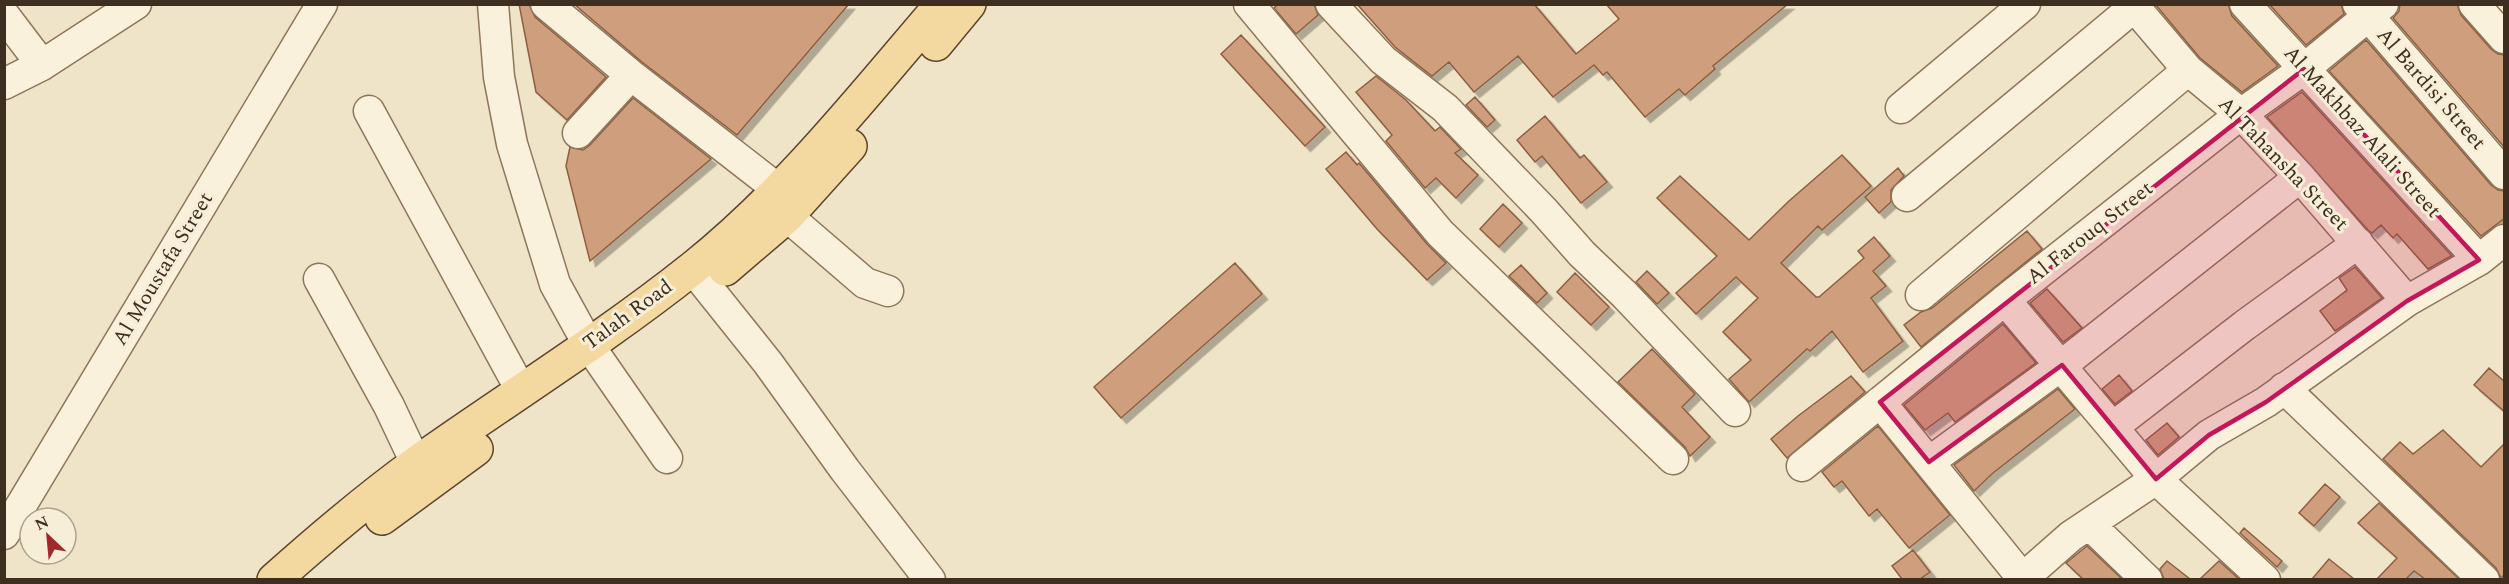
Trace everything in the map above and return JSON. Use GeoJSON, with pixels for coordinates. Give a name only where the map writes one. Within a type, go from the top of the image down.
{"type":"FeatureCollection","features":[{"type":"Feature","properties":{"kind":"main road","name":"Talah Road"},"geometry":{"type":"LineString","coordinates":[[783,202],[828,138],[942,4]]}},
{"type":"Feature","properties":{"kind":"main road","name":"Talah Road"},"geometry":{"type":"LineString","coordinates":[[307,579],[594,352],[699,276],[783,202],[819,182],[969,4]]}},
{"type":"Feature","properties":{"kind":"main road","name":"Talah Road"},"geometry":{"type":"LineString","coordinates":[[274,579],[416,463],[522,392],[594,352]]}},
{"type":"Feature","properties":{"kind":"street","name":"Al Moustafa Street"},"geometry":{"type":"LineString","coordinates":[[4,534],[322,4]]}},
{"type":"Feature","properties":{"kind":"street"},"geometry":{"type":"LineString","coordinates":[[493,4],[499,77],[512,144],[555,284],[594,352],[667,458]]}},
{"type":"Feature","properties":{"kind":"street"},"geometry":{"type":"LineString","coordinates":[[546,4],[783,202],[865,283],[888,291]]}},
{"type":"Feature","properties":{"kind":"street"},"geometry":{"type":"LineString","coordinates":[[1248,4],[1440,233],[1673,459]]}},
{"type":"Feature","properties":{"kind":"street"},"geometry":{"type":"LineString","coordinates":[[1331,4],[1383,60],[1445,108],[1582,254],[1624,294],[1735,411]]}},
{"type":"Feature","properties":{"kind":"street"},"geometry":{"type":"LineString","coordinates":[[1901,108],[2025,4]]}},
{"type":"Feature","properties":{"kind":"street","name":"Al Makhbaz Alali Street"},"geometry":{"type":"LineString","coordinates":[[2245,4],[2479,260]]}},
{"type":"Feature","properties":{"kind":"street"},"geometry":{"type":"LineString","coordinates":[[2474,4],[2505,38]]}},
{"type":"Feature","properties":{"kind":"street"},"geometry":{"type":"LineString","coordinates":[[1907,196],[2133,6]]}},
{"type":"Feature","properties":{"kind":"street","name":"Al Tahansha Street"},"geometry":{"type":"LineString","coordinates":[[2133,6],[2188,70],[2241,114],[2300,177],[2407,301]]}},
{"type":"Feature","properties":{"kind":"street"},"geometry":{"type":"LineString","coordinates":[[4,84],[42,64],[122,8]]}},
{"type":"Feature","properties":{"kind":"street","name":"Al Farouq Street"},"geometry":{"type":"LineString","coordinates":[[1802,466],[2005,300],[2241,114],[2304,69],[2370,8]]}},
{"type":"Feature","properties":{"kind":"street","name":"Al Bardisi Street"},"geometry":{"type":"LineString","coordinates":[[2370,8],[2501,164]]}},
{"type":"Feature","properties":{"kind":"street"},"geometry":{"type":"LineString","coordinates":[[4,15],[42,64]]}},
{"type":"Feature","properties":{"kind":"street"},"geometry":{"type":"LineString","coordinates":[[1921,295],[2188,70]]}},
{"type":"Feature","properties":{"kind":"street"},"geometry":{"type":"LineString","coordinates":[[578,133],[631,75]]}},
{"type":"Feature","properties":{"kind":"street"},"geometry":{"type":"LineString","coordinates":[[369,111],[522,392]]}},
{"type":"Feature","properties":{"kind":"street"},"geometry":{"type":"LineString","coordinates":[[1929,462],[2062,365],[2300,177]]}},
{"type":"Feature","properties":{"kind":"street"},"geometry":{"type":"LineString","coordinates":[[1880,402],[2023,579],[2072,536],[2156,479],[2209,435],[2266,402],[2407,301],[2479,260],[2505,240]]}},
{"type":"Feature","properties":{"kind":"street"},"geometry":{"type":"LineString","coordinates":[[2113,427],[2245,325],[2358,243]]}},
{"type":"Feature","properties":{"kind":"street"},"geometry":{"type":"LineString","coordinates":[[699,276],[768,363],[918,575]]}},
{"type":"Feature","properties":{"kind":"street"},"geometry":{"type":"LineString","coordinates":[[319,279],[389,406],[416,463]]}},
{"type":"Feature","properties":{"kind":"street"},"geometry":{"type":"LineString","coordinates":[[2005,300],[2156,479],[2265,579]]}},
{"type":"Feature","properties":{"kind":"street"},"geometry":{"type":"LineString","coordinates":[[2284,388],[2484,579]]}},
{"type":"Feature","properties":{"kind":"street"},"geometry":{"type":"LineString","coordinates":[[2089,525],[2147,579]]}},
{"type":"Feature","properties":{"kind":"highlighted area"},"geometry":{"type":"Polygon","coordinates":[[[2304,69],[2479,260],[2407,301],[2266,402],[2209,435],[2156,479],[2062,365],[1929,462],[1880,402],[2304,69]]]}},
{"type":"Feature","properties":{"kind":"building"},"geometry":{"type":"Polygon","coordinates":[[[519,4],[529,4],[535,17],[606,77],[567,120],[536,92],[519,4]]]}},
{"type":"Feature","properties":{"kind":"building"},"geometry":{"type":"Polygon","coordinates":[[[574,4],[849,4],[737,135],[642,62],[574,4]]]}},
{"type":"Feature","properties":{"kind":"building"},"geometry":{"type":"Polygon","coordinates":[[[1278,4],[1314,4],[1318,15],[1296,34],[1274,8],[1278,4]]]}},
{"type":"Feature","properties":{"kind":"building"},"geometry":{"type":"Polygon","coordinates":[[[1357,4],[1534,4],[1576,54],[1619,19],[1606,4],[1788,4],[1713,66],[1715,69],[1685,95],[1679,89],[1645,117],[1607,72],[1603,75],[1594,65],[1553,97],[1518,56],[1474,92],[1449,62],[1432,76],[1395,47],[1357,4]]]}},
{"type":"Feature","properties":{"kind":"building"},"geometry":{"type":"Polygon","coordinates":[[[2155,4],[2228,4],[2232,16],[2278,66],[2242,92],[2200,58],[2155,4]]]}},
{"type":"Feature","properties":{"kind":"building"},"geometry":{"type":"Polygon","coordinates":[[[2269,4],[2341,4],[2344,14],[2306,45],[2269,4]]]}},
{"type":"Feature","properties":{"kind":"building"},"geometry":{"type":"Polygon","coordinates":[[[2400,4],[2457,4],[2461,15],[2491,49],[2498,54],[2505,55],[2505,148],[2393,18],[2399,11],[2400,4]]]}},
{"type":"Feature","properties":{"kind":"building"},"geometry":{"type":"Polygon","coordinates":[[[1241,35],[1325,127],[1305,146],[1221,54],[1241,35]]]}},
{"type":"Feature","properties":{"kind":"building"},"geometry":{"type":"Polygon","coordinates":[[[2366,40],[2491,185],[2498,190],[2505,191],[2505,218],[2481,236],[2329,71],[2366,40]]]}},
{"type":"Feature","properties":{"kind":"building"},"geometry":{"type":"Polygon","coordinates":[[[1376,76],[1406,100],[1435,131],[1440,127],[1461,149],[1455,153],[1478,175],[1456,198],[1436,178],[1425,188],[1386,141],[1392,135],[1356,92],[1376,76]]]}},
{"type":"Feature","properties":{"kind":"building"},"geometry":{"type":"Polygon","coordinates":[[[2302,92],[2452,256],[2428,269],[2397,234],[2393,238],[2381,225],[2372,233],[2368,230],[2267,117],[2302,92]]]}},
{"type":"Feature","properties":{"kind":"building"},"geometry":{"type":"Polygon","coordinates":[[[1475,97],[1495,120],[1487,127],[1466,105],[1475,97]]]}},
{"type":"Feature","properties":{"kind":"building"},"geometry":{"type":"Polygon","coordinates":[[[633,98],[711,159],[590,261],[566,166],[570,147],[583,150],[590,145],[633,98]]]}},
{"type":"Feature","properties":{"kind":"building"},"geometry":{"type":"Polygon","coordinates":[[[1545,116],[1580,158],[1584,155],[1607,182],[1581,203],[1542,156],[1535,162],[1517,140],[1545,116]]]}},
{"type":"Feature","properties":{"kind":"building"},"geometry":{"type":"Polygon","coordinates":[[[1346,152],[1357,165],[1359,163],[1427,244],[1446,263],[1427,280],[1377,229],[1326,169],[1346,152]]]}},
{"type":"Feature","properties":{"kind":"building"},"geometry":{"type":"Polygon","coordinates":[[[1842,155],[1871,186],[1822,230],[1818,226],[1781,263],[1816,297],[1819,297],[1864,258],[1858,251],[1874,237],[1890,256],[1873,271],[1886,286],[1871,298],[1903,341],[1863,372],[1832,331],[1810,351],[1807,349],[1749,402],[1729,379],[1751,360],[1723,332],[1758,298],[1736,277],[1696,314],[1676,293],[1717,256],[1657,198],[1680,176],[1749,240],[1789,201],[1842,155]]]}},
{"type":"Feature","properties":{"kind":"building"},"geometry":{"type":"Polygon","coordinates":[[[1898,168],[1904,176],[1891,190],[1891,202],[1879,213],[1865,197],[1898,168]]]}},
{"type":"Feature","properties":{"kind":"building"},"geometry":{"type":"Polygon","coordinates":[[[1503,204],[1522,223],[1499,247],[1480,229],[1503,204]]]}},
{"type":"Feature","properties":{"kind":"building"},"geometry":{"type":"Polygon","coordinates":[[[2027,231],[2042,249],[1921,347],[1904,325],[1921,312],[1932,308],[2027,231]]]}},
{"type":"Feature","properties":{"kind":"building"},"geometry":{"type":"Polygon","coordinates":[[[1235,263],[1262,294],[1121,418],[1094,387],[1235,263]]]}},
{"type":"Feature","properties":{"kind":"building"},"geometry":{"type":"Polygon","coordinates":[[[1521,265],[1547,293],[1537,303],[1509,276],[1521,265]]]}},
{"type":"Feature","properties":{"kind":"building"},"geometry":{"type":"Polygon","coordinates":[[[2355,267],[2382,298],[2335,331],[2320,311],[2347,290],[2339,278],[2355,267]]]}},
{"type":"Feature","properties":{"kind":"building"},"geometry":{"type":"Polygon","coordinates":[[[1647,271],[1669,293],[1657,304],[1636,282],[1647,271]]]}},
{"type":"Feature","properties":{"kind":"building"},"geometry":{"type":"Polygon","coordinates":[[[1575,273],[1609,307],[1591,325],[1557,292],[1575,273]]]}},
{"type":"Feature","properties":{"kind":"building"},"geometry":{"type":"Polygon","coordinates":[[[2047,289],[2082,328],[2063,342],[2030,303],[2047,289]]]}},
{"type":"Feature","properties":{"kind":"building"},"geometry":{"type":"Polygon","coordinates":[[[2003,324],[2036,363],[1955,422],[1948,413],[1925,430],[1904,405],[2003,324]]]}},
{"type":"Feature","properties":{"kind":"building"},"geometry":{"type":"Polygon","coordinates":[[[1652,349],[1695,394],[1682,407],[1710,437],[1690,456],[1685,447],[1618,382],[1652,349]]]}},
{"type":"Feature","properties":{"kind":"building"},"geometry":{"type":"Polygon","coordinates":[[[2489,368],[2505,382],[2505,412],[2474,385],[2489,368]]]}},
{"type":"Feature","properties":{"kind":"building"},"geometry":{"type":"Polygon","coordinates":[[[2119,375],[2132,391],[2115,404],[2102,389],[2119,375]]]}},
{"type":"Feature","properties":{"kind":"building"},"geometry":{"type":"Polygon","coordinates":[[[1851,376],[1865,392],[1787,458],[1771,439],[1851,376]]]}},
{"type":"Feature","properties":{"kind":"building"},"geometry":{"type":"Polygon","coordinates":[[[2058,389],[2075,409],[1993,473],[1974,491],[1954,465],[2058,389]]]}},
{"type":"Feature","properties":{"kind":"building"},"geometry":{"type":"Polygon","coordinates":[[[2167,423],[2179,437],[2158,455],[2146,440],[2167,423]]]}},
{"type":"Feature","properties":{"kind":"building"},"geometry":{"type":"Polygon","coordinates":[[[1878,426],[1950,515],[1909,548],[1877,509],[1869,516],[1842,481],[1834,487],[1822,472],[1878,426]]]}},
{"type":"Feature","properties":{"kind":"building"},"geometry":{"type":"Polygon","coordinates":[[[2443,430],[2481,467],[2505,443],[2505,574],[2501,578],[2496,568],[2383,459],[2400,442],[2413,454],[2443,430]]]}},
{"type":"Feature","properties":{"kind":"building"},"geometry":{"type":"Polygon","coordinates":[[[2325,484],[2340,497],[2314,526],[2299,513],[2325,484]]]}},
{"type":"Feature","properties":{"kind":"building"},"geometry":{"type":"Polygon","coordinates":[[[2379,503],[2459,579],[2425,579],[2414,571],[2406,579],[2377,579],[2397,558],[2358,523],[2379,503]]]}},
{"type":"Feature","properties":{"kind":"building"},"geometry":{"type":"Polygon","coordinates":[[[2244,528],[2282,561],[2277,567],[2240,533],[2244,528]]]}},
{"type":"Feature","properties":{"kind":"building"},"geometry":{"type":"Polygon","coordinates":[[[2087,546],[2122,579],[2083,579],[2066,563],[2087,546]]]}},
{"type":"Feature","properties":{"kind":"building"},"geometry":{"type":"Polygon","coordinates":[[[1913,550],[1930,572],[1920,579],[1902,579],[1892,566],[1913,550]]]}},
{"type":"Feature","properties":{"kind":"building"},"geometry":{"type":"Polygon","coordinates":[[[2329,559],[2354,579],[2312,579],[2329,559]]]}},
{"type":"Feature","properties":{"kind":"building"},"geometry":{"type":"Polygon","coordinates":[[[2167,561],[2190,579],[2164,579],[2160,569],[2167,561]]]}},
{"type":"Feature","properties":{"kind":"building"},"geometry":{"type":"Polygon","coordinates":[[[2219,561],[2239,579],[2200,579],[2219,561]]]}}]}
